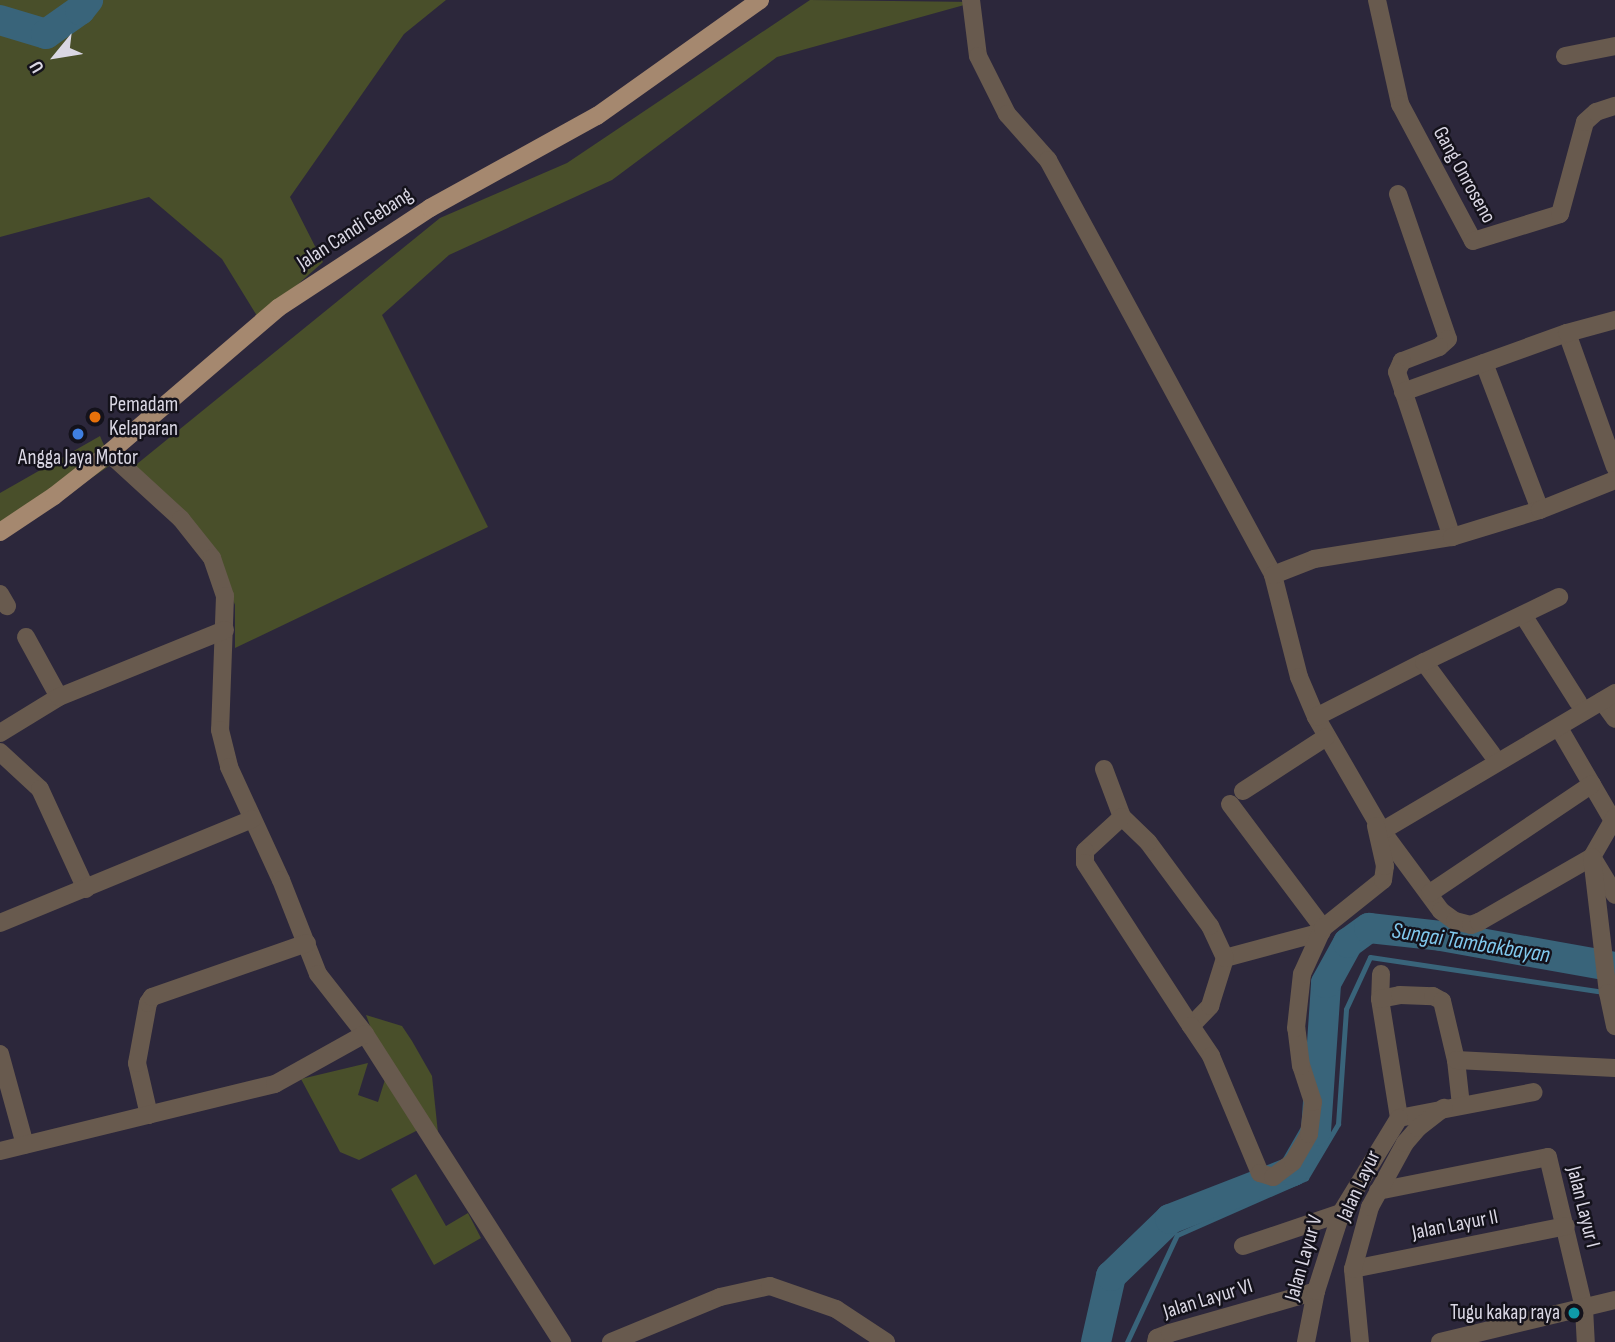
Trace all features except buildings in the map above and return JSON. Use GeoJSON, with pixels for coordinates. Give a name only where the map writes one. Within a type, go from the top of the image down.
{"type":"FeatureCollection","features":[{"type":"Feature","properties":{"kind":"main road","name":"Jalan Candi Gebang"},"geometry":{"type":"LineString","coordinates":[[0,532],[54,496],[109,453],[278,308],[430,208],[597,116],[760,0]]}},
{"type":"Feature","properties":{"kind":"street"},"geometry":{"type":"LineString","coordinates":[[971,0],[978,56],[1007,114],[1048,160],[1273,575],[1299,677],[1326,737],[1379,827],[1448,918],[1471,925],[1592,857],[1614,818],[1559,728]]}},
{"type":"Feature","properties":{"kind":"street","name":"Gang Onroseno"},"geometry":{"type":"LineString","coordinates":[[1377,0],[1400,104],[1473,241],[1560,214],[1585,122],[1596,112],[1615,106]]}},
{"type":"Feature","properties":{"kind":"street"},"geometry":{"type":"LineString","coordinates":[[1565,56],[1615,46]]}},
{"type":"Feature","properties":{"kind":"street"},"geometry":{"type":"LineString","coordinates":[[1398,194],[1448,339],[1398,366],[1403,392],[1452,537]]}},
{"type":"Feature","properties":{"kind":"street"},"geometry":{"type":"LineString","coordinates":[[1403,392],[1567,334],[1615,320]]}},
{"type":"Feature","properties":{"kind":"street"},"geometry":{"type":"LineString","coordinates":[[1567,334],[1615,467]]}},
{"type":"Feature","properties":{"kind":"street"},"geometry":{"type":"LineString","coordinates":[[1484,363],[1540,510]]}},
{"type":"Feature","properties":{"kind":"street"},"geometry":{"type":"LineString","coordinates":[[109,453],[181,519],[212,558],[225,596],[220,730],[229,767],[307,943],[318,974],[366,1034],[562,1342]]}},
{"type":"Feature","properties":{"kind":"street"},"geometry":{"type":"LineString","coordinates":[[1273,575],[1314,559],[1452,537],[1540,510],[1615,480]]}},
{"type":"Feature","properties":{"kind":"street"},"geometry":{"type":"LineString","coordinates":[[1316,717],[1559,597]]}},
{"type":"Feature","properties":{"kind":"street"},"geometry":{"type":"LineString","coordinates":[[1523,615],[1578,702]]}},
{"type":"Feature","properties":{"kind":"street"},"geometry":{"type":"LineString","coordinates":[[0,733],[59,697],[225,629]]}},
{"type":"Feature","properties":{"kind":"street"},"geometry":{"type":"LineString","coordinates":[[26,637],[59,697]]}},
{"type":"Feature","properties":{"kind":"street"},"geometry":{"type":"LineString","coordinates":[[1424,663],[1492,754]]}},
{"type":"Feature","properties":{"kind":"street"},"geometry":{"type":"LineString","coordinates":[[1225,958],[1322,930],[1383,880],[1385,866],[1375,830],[1379,827],[1559,728],[1609,697],[1615,719]]}},
{"type":"Feature","properties":{"kind":"street"},"geometry":{"type":"LineString","coordinates":[[1243,791],[1326,737]]}},
{"type":"Feature","properties":{"kind":"street"},"geometry":{"type":"LineString","coordinates":[[0,752],[40,789],[86,889]]}},
{"type":"Feature","properties":{"kind":"street"},"geometry":{"type":"LineString","coordinates":[[1104,769],[1122,817],[1148,842],[1210,926],[1225,958],[1210,1006],[1191,1026]]}},
{"type":"Feature","properties":{"kind":"street"},"geometry":{"type":"LineString","coordinates":[[1430,893],[1592,784]]}},
{"type":"Feature","properties":{"kind":"street"},"geometry":{"type":"LineString","coordinates":[[1230,804],[1322,930]]}},
{"type":"Feature","properties":{"kind":"street"},"geometry":{"type":"LineString","coordinates":[[1122,817],[1085,851],[1084,858],[1220,1074],[1237,1123],[1260,1172],[1273,1177],[1293,1161],[1309,1133],[1313,1102],[1301,1066],[1296,1028],[1302,974],[1322,930]]}},
{"type":"Feature","properties":{"kind":"street"},"geometry":{"type":"LineString","coordinates":[[0,923],[252,819]]}},
{"type":"Feature","properties":{"kind":"street"},"geometry":{"type":"LineString","coordinates":[[1592,857],[1615,895]]}},
{"type":"Feature","properties":{"kind":"street"},"geometry":{"type":"LineString","coordinates":[[1592,857],[1608,993],[1615,1026]]}},
{"type":"Feature","properties":{"kind":"street"},"geometry":{"type":"LineString","coordinates":[[149,1115],[137,1063],[148,1003],[152,997],[307,943]]}},
{"type":"Feature","properties":{"kind":"street"},"geometry":{"type":"LineString","coordinates":[[1381,974],[1380,999],[1398,1118],[1534,1092]]}},
{"type":"Feature","properties":{"kind":"street"},"geometry":{"type":"LineString","coordinates":[[1380,999],[1400,995],[1438,997],[1445,1005],[1456,1060],[1453,1106]]}},
{"type":"Feature","properties":{"kind":"street"},"geometry":{"type":"LineString","coordinates":[[0,1151],[275,1084],[366,1034]]}},
{"type":"Feature","properties":{"kind":"street"},"geometry":{"type":"LineString","coordinates":[[0,1054],[25,1145]]}},
{"type":"Feature","properties":{"kind":"street"},"geometry":{"type":"LineString","coordinates":[[1456,1060],[1615,1068]]}},
{"type":"Feature","properties":{"kind":"street","name":"Jalan Layur"},"geometry":{"type":"LineString","coordinates":[[1360,1342],[1353,1269],[1370,1208],[1405,1143],[1418,1128],[1453,1106]]}},
{"type":"Feature","properties":{"kind":"street","name":"Jalan Layur V"},"geometry":{"type":"LineString","coordinates":[[1306,1342],[1316,1291],[1340,1213],[1398,1118]]}},
{"type":"Feature","properties":{"kind":"street","name":"Jalan Layur I"},"geometry":{"type":"LineString","coordinates":[[1378,1191],[1548,1157],[1584,1308]]}},
{"type":"Feature","properties":{"kind":"street"},"geometry":{"type":"LineString","coordinates":[[1242,1246],[1340,1213]]}},
{"type":"Feature","properties":{"kind":"street","name":"Jalan Layur II"},"geometry":{"type":"LineString","coordinates":[[1353,1269],[1566,1226]]}},
{"type":"Feature","properties":{"kind":"street"},"geometry":{"type":"LineString","coordinates":[[611,1342],[720,1297],[770,1286],[836,1309],[886,1342]]}},
{"type":"Feature","properties":{"kind":"street","name":"Jalan Layur VI"},"geometry":{"type":"LineString","coordinates":[[1156,1342],[1157,1338],[1170,1333],[1316,1291]]}},
{"type":"Feature","properties":{"kind":"street"},"geometry":{"type":"LineString","coordinates":[[1440,1342],[1615,1300]]}},
{"type":"Feature","properties":{"kind":"street"},"geometry":{"type":"LineString","coordinates":[[1584,1308],[1586,1342]]}},
{"type":"Feature","properties":{"kind":"green space"},"geometry":{"type":"Polygon","coordinates":[[[0,0],[446,0],[404,34],[290,197],[323,262],[259,319],[222,259],[149,197],[0,237],[0,0]]]}},
{"type":"Feature","properties":{"kind":"green space"},"geometry":{"type":"Polygon","coordinates":[[[810,0],[975,2],[777,57],[612,180],[449,255],[382,315],[488,527],[235,648],[235,605],[218,560],[132,468],[440,218],[567,163],[810,0]]]}},
{"type":"Feature","properties":{"kind":"green space"},"geometry":{"type":"Polygon","coordinates":[[[100,436],[112,464],[0,540],[0,493],[100,436]]]}},
{"type":"Feature","properties":{"kind":"green space"},"geometry":{"type":"Polygon","coordinates":[[[366,1015],[402,1026],[412,1041],[432,1076],[438,1133],[379,1050],[366,1015]]]}},
{"type":"Feature","properties":{"kind":"green space"},"geometry":{"type":"Polygon","coordinates":[[[368,1063],[358,1095],[378,1102],[388,1070],[420,1129],[359,1160],[340,1152],[301,1079],[368,1063]]]}},
{"type":"Feature","properties":{"kind":"green space"},"geometry":{"type":"Polygon","coordinates":[[[416,1174],[446,1226],[468,1213],[481,1238],[434,1265],[391,1189],[416,1174]]]}},
{"type":"Feature","properties":{"kind":"waterway"},"geometry":{"type":"LineString","coordinates":[[0,20],[46,34],[80,10],[88,0]]}},
{"type":"Feature","properties":{"kind":"waterway","name":"Sungai Tambakbayan"},"geometry":{"type":"LineString","coordinates":[[1096,1342],[1111,1276],[1170,1219],[1293,1171],[1316,1131],[1326,983],[1348,943],[1369,928],[1441,936],[1615,967]]}},
{"type":"Feature","properties":{"kind":"waterway"},"geometry":{"type":"LineString","coordinates":[[1127,1342],[1177,1235],[1306,1178],[1338,1124],[1346,1009],[1370,957],[1605,992]]}},
{"type":"Feature","properties":{"kind":"place","name":"Pemadam Kelaparan"},"geometry":{"type":"Point","coordinates":[95,417]}},
{"type":"Feature","properties":{"kind":"place","name":"Angga Jaya Motor"},"geometry":{"type":"Point","coordinates":[78,434]}},
{"type":"Feature","properties":{"kind":"place","name":"Tugu kakap raya"},"geometry":{"type":"Point","coordinates":[1574,1313]}}]}
